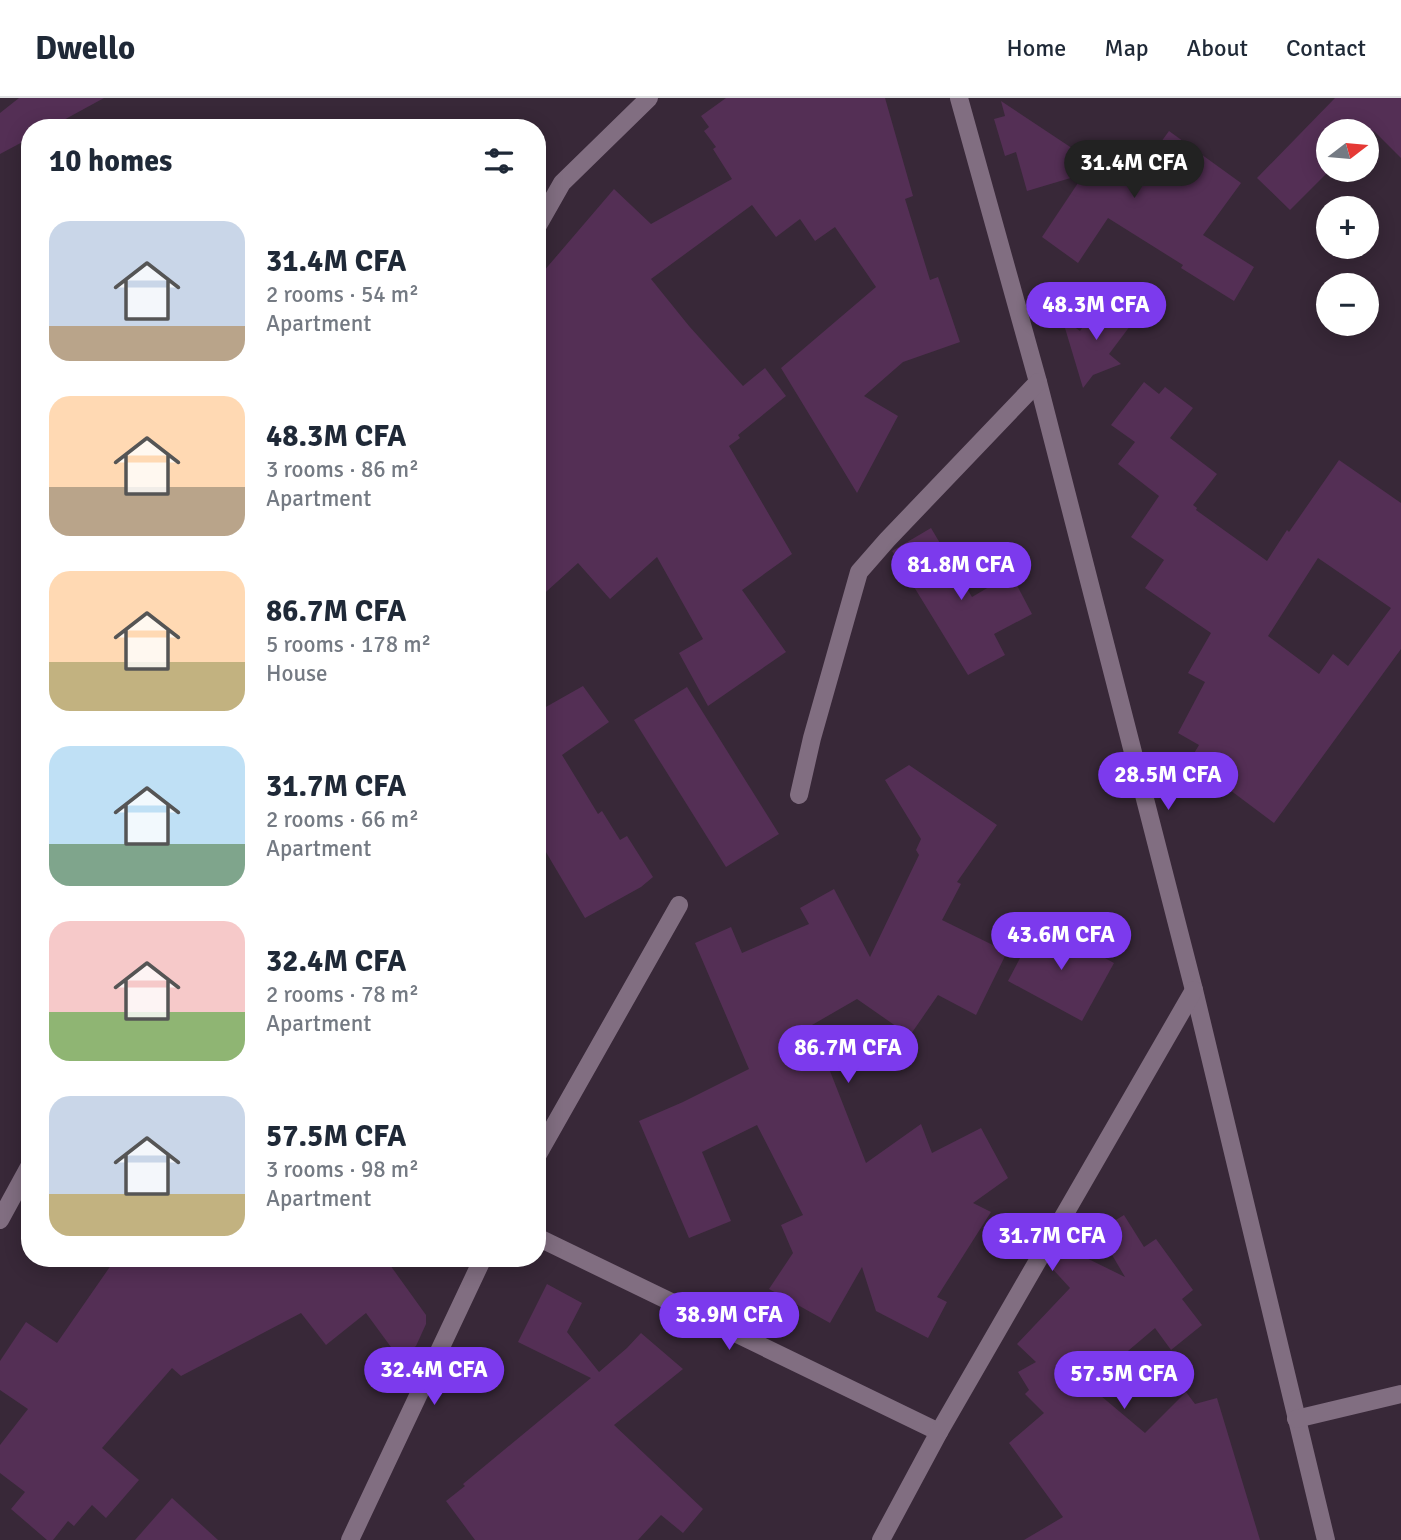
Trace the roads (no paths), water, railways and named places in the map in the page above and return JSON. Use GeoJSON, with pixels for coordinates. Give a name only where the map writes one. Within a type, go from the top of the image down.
{"type":"FeatureCollection","features":[{"type":"Feature","properties":{"kind":"street"},"geometry":{"type":"LineString","coordinates":[[546,211],[562,183],[649,98]]}},
{"type":"Feature","properties":{"kind":"street"},"geometry":{"type":"LineString","coordinates":[[959,98],[1038,383],[1194,989],[1326,1540]]}},
{"type":"Feature","properties":{"kind":"street"},"geometry":{"type":"LineString","coordinates":[[799,795],[819,712],[859,572],[1038,383]]}},
{"type":"Feature","properties":{"kind":"street"},"geometry":{"type":"LineString","coordinates":[[546,1140],[679,905]]}},
{"type":"Feature","properties":{"kind":"street"},"geometry":{"type":"LineString","coordinates":[[881,1540],[939,1432],[1194,989]]}},
{"type":"Feature","properties":{"kind":"street"},"geometry":{"type":"LineString","coordinates":[[0,1220],[21,1182]]}},
{"type":"Feature","properties":{"kind":"street"},"geometry":{"type":"LineString","coordinates":[[546,1241],[939,1432]]}},
{"type":"Feature","properties":{"kind":"street"},"geometry":{"type":"LineString","coordinates":[[350,1540],[479,1267]]}},
{"type":"Feature","properties":{"kind":"street"},"geometry":{"type":"LineString","coordinates":[[1296,1419],[1401,1394]]}}]}
